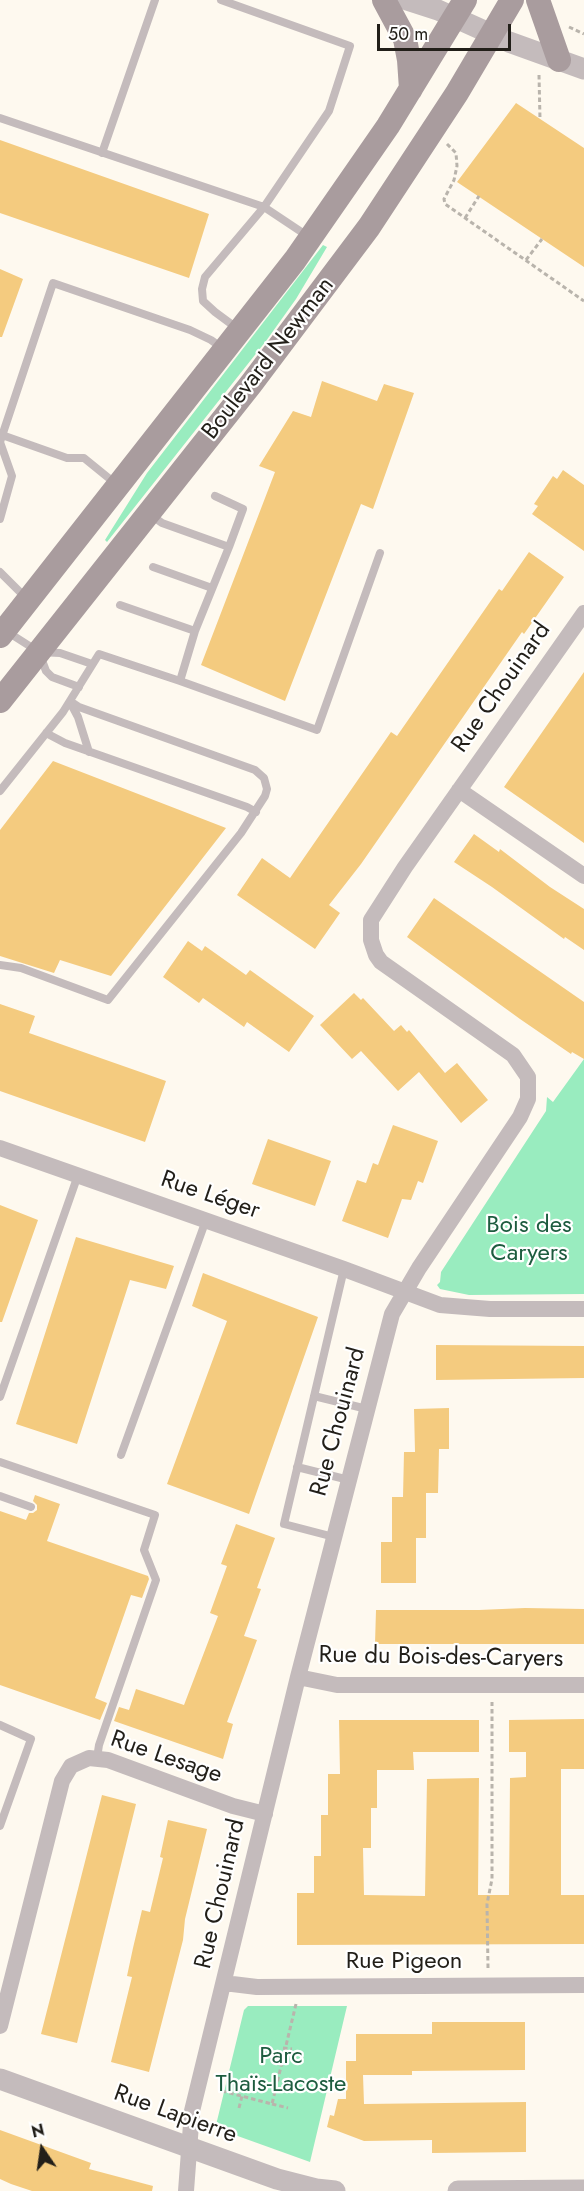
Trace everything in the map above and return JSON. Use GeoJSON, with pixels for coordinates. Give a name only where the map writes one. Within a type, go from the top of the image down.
{"type":"FeatureCollection","features":[{"type":"Feature","properties":{"kind":"main road"},"geometry":{"type":"LineString","coordinates":[[384,0],[405,39],[411,89]]}},
{"type":"Feature","properties":{"kind":"main road","name":"Boulevard Newman"},"geometry":{"type":"LineString","coordinates":[[0,701],[251,384],[369,227],[457,93],[512,0]]}},
{"type":"Feature","properties":{"kind":"main road"},"geometry":{"type":"LineString","coordinates":[[538,0],[559,60]]}},
{"type":"Feature","properties":{"kind":"main road","name":"Boulevard Newman"},"geometry":{"type":"LineString","coordinates":[[2,631],[119,486],[311,238],[388,126],[460,9]]}},
{"type":"Feature","properties":{"kind":"street"},"geometry":{"type":"LineString","coordinates":[[407,0],[460,9],[492,34],[584,69]]}},
{"type":"Feature","properties":{"kind":"street","name":"Rue Chouinard"},"geometry":{"type":"LineString","coordinates":[[186,2191],[192,2111],[298,1677],[392,1314],[404,1291],[520,1117],[529,1093],[526,1073],[513,1055],[387,967],[376,954],[370,940],[370,926],[374,916],[459,790],[584,613]]}},
{"type":"Feature","properties":{"kind":"street","name":"Rue Chouinard"},"geometry":{"type":"LineString","coordinates":[[459,790],[584,876]]}},
{"type":"Feature","properties":{"kind":"street","name":"Rue Léger"},"geometry":{"type":"LineString","coordinates":[[0,1148],[404,1291]]}},
{"type":"Feature","properties":{"kind":"street"},"geometry":{"type":"LineString","coordinates":[[404,1291],[440,1305],[461,1308],[584,1309]]}},
{"type":"Feature","properties":{"kind":"street","name":"Rue du Bois-des-Caryers"},"geometry":{"type":"LineString","coordinates":[[298,1677],[346,1685],[584,1685]]}},
{"type":"Feature","properties":{"kind":"street","name":"Rue Lesage"},"geometry":{"type":"LineString","coordinates":[[0,2026],[62,1781],[71,1766],[83,1760],[97,1758],[117,1763],[233,1806],[265,1814]]}},
{"type":"Feature","properties":{"kind":"street","name":"Rue Pigeon"},"geometry":{"type":"LineString","coordinates":[[224,1983],[257,1987],[584,1985]]}},
{"type":"Feature","properties":{"kind":"street","name":"Rue Lapierre"},"geometry":{"type":"LineString","coordinates":[[0,2079],[277,2179],[306,2187],[335,2191]]}},
{"type":"Feature","properties":{"kind":"street"},"geometry":{"type":"LineString","coordinates":[[458,2191],[584,2190]]}},
{"type":"Feature","properties":{"kind":"lane"},"geometry":{"type":"LineString","coordinates":[[102,153],[155,0]]}},
{"type":"Feature","properties":{"kind":"lane"},"geometry":{"type":"LineString","coordinates":[[221,0],[350,46],[329,111],[264,207],[205,277],[201,296],[206,305],[240,331]]}},
{"type":"Feature","properties":{"kind":"lane"},"geometry":{"type":"LineString","coordinates":[[0,118],[264,207],[311,238]]}},
{"type":"Feature","properties":{"kind":"lane"},"geometry":{"type":"LineString","coordinates":[[0,519],[12,477],[0,442],[53,283],[196,332],[212,340],[225,351]]}},
{"type":"Feature","properties":{"kind":"lane"},"geometry":{"type":"LineString","coordinates":[[2,435],[67,458],[84,458],[119,486]]}},
{"type":"Feature","properties":{"kind":"lane"},"geometry":{"type":"LineString","coordinates":[[180,681],[195,631],[243,509],[215,496]]}},
{"type":"Feature","properties":{"kind":"lane"},"geometry":{"type":"LineString","coordinates":[[148,513],[162,523],[229,548]]}},
{"type":"Feature","properties":{"kind":"lane"},"geometry":{"type":"LineString","coordinates":[[0,791],[70,701],[99,654],[317,730],[380,553]]}},
{"type":"Feature","properties":{"kind":"lane"},"geometry":{"type":"LineString","coordinates":[[153,567],[212,588]]}},
{"type":"Feature","properties":{"kind":"lane"},"geometry":{"type":"LineString","coordinates":[[0,572],[15,589],[29,600]]}},
{"type":"Feature","properties":{"kind":"lane"},"geometry":{"type":"LineString","coordinates":[[120,605],[195,631]]}},
{"type":"Feature","properties":{"kind":"lane"},"geometry":{"type":"LineString","coordinates":[[2,631],[39,652],[60,653],[92,664]]}},
{"type":"Feature","properties":{"kind":"lane"},"geometry":{"type":"LineString","coordinates":[[39,652],[46,671],[52,677],[79,687]]}},
{"type":"Feature","properties":{"kind":"lane"},"geometry":{"type":"LineString","coordinates":[[70,701],[78,717],[88,752]]}},
{"type":"Feature","properties":{"kind":"lane"},"geometry":{"type":"LineString","coordinates":[[0,965],[21,968],[108,1000],[256,812],[262,804],[267,789],[264,778],[255,770],[79,707],[70,701]]}},
{"type":"Feature","properties":{"kind":"lane"},"geometry":{"type":"LineString","coordinates":[[46,733],[57,740],[88,752],[256,812]]}},
{"type":"Feature","properties":{"kind":"lane"},"geometry":{"type":"LineString","coordinates":[[0,1397],[78,1175]]}},
{"type":"Feature","properties":{"kind":"lane"},"geometry":{"type":"LineString","coordinates":[[121,1455],[206,1220]]}},
{"type":"Feature","properties":{"kind":"lane"},"geometry":{"type":"LineString","coordinates":[[334,1537],[284,1524],[344,1269]]}},
{"type":"Feature","properties":{"kind":"lane"},"geometry":{"type":"LineString","coordinates":[[314,1396],[367,1409]]}},
{"type":"Feature","properties":{"kind":"lane"},"geometry":{"type":"LineString","coordinates":[[0,1462],[155,1515],[144,1550],[156,1580],[99,1745],[97,1758]]}},
{"type":"Feature","properties":{"kind":"lane"},"geometry":{"type":"LineString","coordinates":[[297,1467],[349,1480]]}},
{"type":"Feature","properties":{"kind":"lane"},"geometry":{"type":"LineString","coordinates":[[0,1496],[31,1507]]}},
{"type":"Feature","properties":{"kind":"lane"},"geometry":{"type":"LineString","coordinates":[[0,1725],[31,1739],[0,1826]]}},
{"type":"Feature","properties":{"kind":"path"},"geometry":{"type":"LineString","coordinates":[[539,75],[540,119]]}},
{"type":"Feature","properties":{"kind":"path"},"geometry":{"type":"LineString","coordinates":[[446,142],[456,153],[457,166],[454,180],[444,199],[445,204],[584,301]]}},
{"type":"Feature","properties":{"kind":"path"},"geometry":{"type":"LineString","coordinates":[[465,218],[479,196]]}},
{"type":"Feature","properties":{"kind":"path"},"geometry":{"type":"LineString","coordinates":[[526,260],[542,238]]}},
{"type":"Feature","properties":{"kind":"path"},"geometry":{"type":"LineString","coordinates":[[488,1970],[487,1904],[492,1879],[492,1701]]}},
{"type":"Feature","properties":{"kind":"path"},"geometry":{"type":"LineString","coordinates":[[272,2104],[296,2004]]}},
{"type":"Feature","properties":{"kind":"path"},"geometry":{"type":"LineString","coordinates":[[284,2048],[292,2049]]}},
{"type":"Feature","properties":{"kind":"path"},"geometry":{"type":"LineString","coordinates":[[222,2091],[288,2108]]}},
{"type":"Feature","properties":{"kind":"path"},"geometry":{"type":"LineString","coordinates":[[238,2108],[242,2096]]}},
{"type":"Feature","properties":{"kind":"green space"},"geometry":{"type":"Polygon","coordinates":[[[323,245],[327,247],[296,299],[266,341],[107,542],[105,540],[147,473],[323,245]]]}},
{"type":"Feature","properties":{"kind":"green space","name":"Bois des Caryers"},"geometry":{"type":"Polygon","coordinates":[[[584,1059],[584,1294],[469,1295],[440,1289],[437,1285],[440,1282],[441,1272],[546,1111],[547,1097],[553,1102],[584,1059]]]}},
{"type":"Feature","properties":{"kind":"green space","name":"Parc Thaïs-Lacoste"},"geometry":{"type":"Polygon","coordinates":[[[248,2006],[347,2006],[310,2162],[221,2130],[216,2125],[244,2010],[248,2006]]]}},
{"type":"Feature","properties":{"kind":"building"},"geometry":{"type":"Polygon","coordinates":[[[516,103],[584,148],[584,267],[457,182],[516,103]]]}},
{"type":"Feature","properties":{"kind":"building"},"geometry":{"type":"Polygon","coordinates":[[[0,140],[209,214],[189,278],[0,213],[0,140]]]}},
{"type":"Feature","properties":{"kind":"building"},"geometry":{"type":"Polygon","coordinates":[[[0,269],[23,279],[2,337],[0,337],[0,269]]]}},
{"type":"Feature","properties":{"kind":"building"},"geometry":{"type":"Polygon","coordinates":[[[322,381],[377,401],[384,384],[414,393],[373,509],[361,504],[285,701],[201,665],[275,472],[259,466],[293,411],[311,417],[322,381]]]}},
{"type":"Feature","properties":{"kind":"building"},"geometry":{"type":"Polygon","coordinates":[[[563,470],[584,485],[584,551],[532,514],[538,506],[534,504],[553,476],[557,479],[563,470]]]}},
{"type":"Feature","properties":{"kind":"building"},"geometry":{"type":"Polygon","coordinates":[[[529,552],[564,577],[524,634],[522,632],[361,864],[329,905],[340,913],[315,949],[237,895],[262,858],[290,878],[391,732],[397,736],[499,589],[502,591],[529,552]]]}},
{"type":"Feature","properties":{"kind":"building"},"geometry":{"type":"Polygon","coordinates":[[[584,672],[584,843],[504,787],[584,672]]]}},
{"type":"Feature","properties":{"kind":"building"},"geometry":{"type":"Polygon","coordinates":[[[53,761],[226,828],[111,976],[60,960],[54,973],[0,956],[0,830],[53,761]]]}},
{"type":"Feature","properties":{"kind":"building"},"geometry":{"type":"Polygon","coordinates":[[[474,834],[499,852],[500,849],[550,887],[584,909],[584,950],[565,937],[564,939],[454,862],[474,834]]]}},
{"type":"Feature","properties":{"kind":"building"},"geometry":{"type":"Polygon","coordinates":[[[434,898],[584,1002],[584,1059],[572,1052],[571,1054],[520,1019],[407,937],[434,898]]]}},
{"type":"Feature","properties":{"kind":"building"},"geometry":{"type":"Polygon","coordinates":[[[188,941],[202,951],[205,946],[246,975],[250,970],[314,1016],[289,1052],[247,1022],[244,1027],[203,998],[199,1003],[163,977],[188,941]]]}},
{"type":"Feature","properties":{"kind":"building"},"geometry":{"type":"Polygon","coordinates":[[[354,993],[361,1000],[363,998],[394,1031],[401,1025],[407,1032],[409,1030],[445,1073],[457,1063],[488,1100],[461,1123],[419,1072],[398,1091],[361,1051],[352,1059],[320,1025],[354,993]]]}},
{"type":"Feature","properties":{"kind":"building"},"geometry":{"type":"Polygon","coordinates":[[[0,1004],[35,1016],[29,1033],[166,1081],[145,1142],[0,1091],[0,1004]]]}},
{"type":"Feature","properties":{"kind":"building"},"geometry":{"type":"Polygon","coordinates":[[[393,1125],[438,1141],[423,1183],[418,1181],[411,1200],[402,1199],[388,1238],[342,1221],[357,1180],[366,1183],[373,1163],[378,1165],[393,1125]]]}},
{"type":"Feature","properties":{"kind":"building"},"geometry":{"type":"Polygon","coordinates":[[[268,1139],[331,1161],[315,1206],[252,1184],[268,1139]]]}},
{"type":"Feature","properties":{"kind":"building"},"geometry":{"type":"Polygon","coordinates":[[[0,1205],[38,1220],[2,1322],[0,1322],[0,1205]]]}},
{"type":"Feature","properties":{"kind":"building"},"geometry":{"type":"Polygon","coordinates":[[[76,1237],[174,1266],[166,1289],[130,1280],[77,1444],[16,1424],[76,1237]]]}},
{"type":"Feature","properties":{"kind":"building"},"geometry":{"type":"Polygon","coordinates":[[[203,1273],[318,1317],[249,1514],[167,1484],[227,1321],[192,1306],[203,1273]]]}},
{"type":"Feature","properties":{"kind":"building"},"geometry":{"type":"Polygon","coordinates":[[[436,1345],[584,1346],[584,1378],[436,1380],[436,1345]]]}},
{"type":"Feature","properties":{"kind":"building"},"geometry":{"type":"Polygon","coordinates":[[[449,1408],[449,1449],[439,1449],[438,1493],[426,1493],[426,1538],[416,1538],[416,1583],[381,1583],[381,1542],[392,1542],[392,1497],[403,1497],[404,1452],[415,1452],[414,1409],[449,1408]]]}},
{"type":"Feature","properties":{"kind":"building"},"geometry":{"type":"Polygon","coordinates":[[[35,1495],[60,1504],[47,1541],[148,1576],[149,1579],[142,1598],[131,1595],[95,1698],[107,1703],[100,1720],[0,1685],[0,1511],[26,1520],[29,1513],[37,1510],[37,1505],[33,1501],[35,1495]]]}},
{"type":"Feature","properties":{"kind":"building"},"geometry":{"type":"Polygon","coordinates":[[[236,1524],[275,1538],[257,1588],[261,1589],[244,1636],[257,1640],[227,1722],[233,1724],[223,1759],[114,1721],[119,1707],[129,1710],[136,1689],[184,1705],[218,1616],[210,1613],[227,1566],[221,1564],[236,1524]]]}},
{"type":"Feature","properties":{"kind":"building"},"geometry":{"type":"Polygon","coordinates":[[[584,1609],[584,1644],[375,1644],[376,1610],[584,1609]]]}},
{"type":"Feature","properties":{"kind":"building"},"geometry":{"type":"Polygon","coordinates":[[[584,1719],[584,1769],[561,1769],[561,1895],[584,1895],[584,1944],[297,1945],[297,1893],[314,1893],[314,1856],[321,1856],[321,1815],[328,1815],[328,1774],[340,1774],[339,1720],[479,1720],[479,1752],[413,1752],[414,1770],[377,1770],[377,1808],[371,1808],[371,1848],[363,1848],[364,1895],[425,1896],[427,1779],[479,1778],[478,1895],[509,1895],[510,1778],[526,1777],[526,1752],[509,1752],[509,1720],[584,1719]]]}},
{"type":"Feature","properties":{"kind":"building"},"geometry":{"type":"Polygon","coordinates":[[[102,1795],[136,1804],[77,2043],[41,2034],[102,1795]]]}},
{"type":"Feature","properties":{"kind":"building"},"geometry":{"type":"Polygon","coordinates":[[[168,1820],[207,1829],[185,1919],[183,1940],[149,2072],[111,2062],[132,1977],[127,1976],[133,1948],[142,1910],[150,1912],[163,1858],[160,1857],[168,1820]]]}},
{"type":"Feature","properties":{"kind":"building"},"geometry":{"type":"Polygon","coordinates":[[[432,2022],[525,2022],[525,2070],[412,2071],[412,2075],[363,2075],[364,2104],[526,2102],[526,2152],[432,2153],[432,2140],[364,2141],[327,2127],[330,2115],[334,2116],[338,2099],[346,2099],[346,2061],[356,2061],[356,2034],[432,2034],[432,2022]]]}},
{"type":"Feature","properties":{"kind":"building"},"geometry":{"type":"Polygon","coordinates":[[[0,2130],[91,2163],[89,2169],[153,2186],[152,2191],[32,2191],[11,2184],[0,2179],[0,2130]]]}}]}
